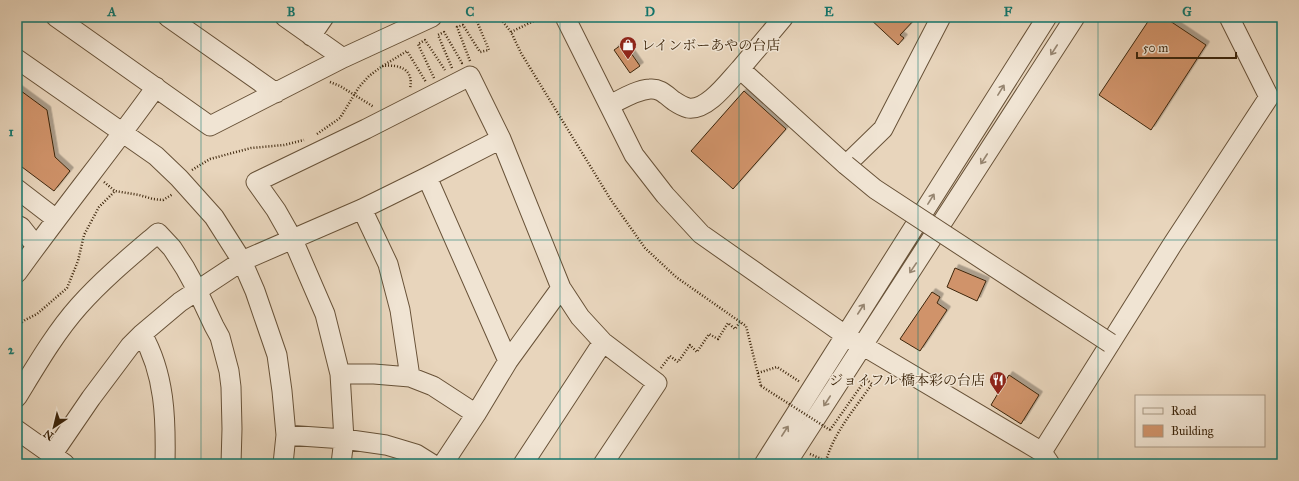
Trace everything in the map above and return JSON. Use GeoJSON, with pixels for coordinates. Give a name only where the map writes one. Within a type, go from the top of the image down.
{"type":"FeatureCollection","features":[{"type":"Feature","properties":{"kind":"street"},"geometry":{"type":"LineString","coordinates":[[56,17],[210,126],[343,58],[432,17]]}},
{"type":"Feature","properties":{"kind":"street"},"geometry":{"type":"LineString","coordinates":[[168,17],[276,93]]}},
{"type":"Feature","properties":{"kind":"street"},"geometry":{"type":"LineString","coordinates":[[285,17],[343,58]]}},
{"type":"Feature","properties":{"kind":"street"},"geometry":{"type":"LineString","coordinates":[[311,36],[324,17]]}},
{"type":"Feature","properties":{"kind":"street"},"geometry":{"type":"LineString","coordinates":[[565,17],[634,155],[665,195],[702,234],[845,335],[1046,458],[1110,343],[1269,97],[1229,17]]}},
{"type":"Feature","properties":{"kind":"street"},"geometry":{"type":"LineString","coordinates":[[610,105],[638,91],[651,89],[664,92],[687,108],[701,107],[712,99],[740,69],[783,18],[781,17]]}},
{"type":"Feature","properties":{"kind":"street"},"geometry":{"type":"LineString","coordinates":[[846,164],[883,129],[941,17]]}},
{"type":"Feature","properties":{"kind":"street"},"geometry":{"type":"LineString","coordinates":[[764,464],[1047,17]]}},
{"type":"Feature","properties":{"kind":"street"},"geometry":{"type":"LineString","coordinates":[[786,464],[1075,17]]}},
{"type":"Feature","properties":{"kind":"street"},"geometry":{"type":"LineString","coordinates":[[17,59],[156,156],[182,181],[214,217],[242,262],[258,297],[277,355],[286,435],[282,464]]}},
{"type":"Feature","properties":{"kind":"street"},"geometry":{"type":"LineString","coordinates":[[740,69],[875,189],[1110,343]]}},
{"type":"Feature","properties":{"kind":"street"},"geometry":{"type":"LineString","coordinates":[[341,464],[344,439],[340,374],[325,314],[293,240],[276,210],[256,182],[366,129],[470,76],[501,139],[561,288],[580,317],[603,342],[657,383],[603,464]]}},
{"type":"Feature","properties":{"kind":"street"},"geometry":{"type":"LineString","coordinates":[[17,273],[156,87]]}},
{"type":"Feature","properties":{"kind":"street"},"geometry":{"type":"LineString","coordinates":[[17,430],[59,459],[95,393],[130,346],[169,310],[197,290],[242,262],[362,209],[501,139]]}},
{"type":"Feature","properties":{"kind":"street"},"geometry":{"type":"LineString","coordinates":[[427,177],[508,361]]}},
{"type":"Feature","properties":{"kind":"street"},"geometry":{"type":"LineString","coordinates":[[17,189],[56,219]]}},
{"type":"Feature","properties":{"kind":"street"},"geometry":{"type":"LineString","coordinates":[[362,209],[388,264],[400,310],[410,377]]}},
{"type":"Feature","properties":{"kind":"street"},"geometry":{"type":"LineString","coordinates":[[17,225],[21,227],[36,246]]}},
{"type":"Feature","properties":{"kind":"street"},"geometry":{"type":"LineString","coordinates":[[17,397],[39,362],[78,306],[99,285],[158,233],[172,248],[197,290],[220,337],[229,371],[232,409],[231,464]]}},
{"type":"Feature","properties":{"kind":"street"},"geometry":{"type":"LineString","coordinates":[[443,464],[476,414],[508,361],[561,288]]}},
{"type":"Feature","properties":{"kind":"street"},"geometry":{"type":"LineString","coordinates":[[142,334],[151,348],[160,381],[166,429],[165,464]]}},
{"type":"Feature","properties":{"kind":"street"},"geometry":{"type":"LineString","coordinates":[[523,464],[603,342]]}},
{"type":"Feature","properties":{"kind":"street"},"geometry":{"type":"LineString","coordinates":[[340,374],[374,374],[410,377],[433,386],[476,414]]}},
{"type":"Feature","properties":{"kind":"street"},"geometry":{"type":"LineString","coordinates":[[286,435],[344,439],[386,445],[416,454],[432,464]]}},
{"type":"Feature","properties":{"kind":"path"},"geometry":{"type":"LineString","coordinates":[[313,138],[340,118],[359,87],[381,66],[407,51],[426,82],[435,80],[418,44],[425,40],[444,70],[452,68],[438,35],[444,32],[462,63],[470,61],[457,27],[463,25],[480,52],[489,50],[475,17]]}},
{"type":"Feature","properties":{"kind":"path"},"geometry":{"type":"LineString","coordinates":[[499,17],[511,32],[521,53],[607,193],[645,248],[676,277],[746,326],[761,386],[830,430],[866,380],[872,384],[836,437],[828,452],[826,461],[798,447]]}},
{"type":"Feature","properties":{"kind":"path"},"geometry":{"type":"LineString","coordinates":[[511,32],[542,17]]}},
{"type":"Feature","properties":{"kind":"path"},"geometry":{"type":"LineString","coordinates":[[601,17],[602,21],[608,19],[608,17]]}},
{"type":"Feature","properties":{"kind":"path"},"geometry":{"type":"LineString","coordinates":[[381,66],[395,65],[402,68],[410,78],[411,85],[409,94]]}},
{"type":"Feature","properties":{"kind":"path"},"geometry":{"type":"LineString","coordinates":[[323,81],[331,82],[340,86],[378,109]]}},
{"type":"Feature","properties":{"kind":"path"},"geometry":{"type":"LineString","coordinates":[[17,326],[37,314],[66,288],[78,261],[84,235],[99,207],[115,191],[163,200],[174,194],[182,181],[201,163],[210,159],[251,148],[284,145],[306,140]]}},
{"type":"Feature","properties":{"kind":"path"},"geometry":{"type":"LineString","coordinates":[[652,380],[670,356],[678,362],[690,345],[698,352],[709,334],[718,339],[728,323],[735,328],[740,322]]}},
{"type":"Feature","properties":{"kind":"path"},"geometry":{"type":"LineString","coordinates":[[758,373],[777,367],[812,390]]}},
{"type":"Feature","properties":{"kind":"building"},"geometry":{"type":"Polygon","coordinates":[[[868,17],[917,17],[900,35],[904,38],[898,45],[868,17]]]}},
{"type":"Feature","properties":{"kind":"building"},"geometry":{"type":"Polygon","coordinates":[[[1151,17],[1164,17],[1206,45],[1151,130],[1099,95],[1151,17]]]}},
{"type":"Feature","properties":{"kind":"building","name":"レインボーあやの台店"},"geometry":{"type":"Polygon","coordinates":[[[624,43],[640,66],[630,73],[614,50],[624,43]]]}},
{"type":"Feature","properties":{"kind":"building"},"geometry":{"type":"Polygon","coordinates":[[[17,88],[47,110],[55,157],[70,171],[54,191],[18,164],[17,88]]]}},
{"type":"Feature","properties":{"kind":"building"},"geometry":{"type":"Polygon","coordinates":[[[744,91],[786,129],[733,189],[691,151],[744,91]]]}},
{"type":"Feature","properties":{"kind":"building"},"geometry":{"type":"Polygon","coordinates":[[[955,268],[986,281],[977,301],[947,287],[955,268]]]}},
{"type":"Feature","properties":{"kind":"building"},"geometry":{"type":"Polygon","coordinates":[[[932,292],[940,297],[937,303],[947,310],[920,351],[900,339],[932,292]]]}},
{"type":"Feature","properties":{"kind":"building"},"geometry":{"type":"Polygon","coordinates":[[[1009,375],[1039,395],[1021,424],[991,405],[1009,375]]]}},
{"type":"Feature","properties":{"kind":"place","name":"レインボーあやの台店"},"geometry":{"type":"Point","coordinates":[628,60]}},
{"type":"Feature","properties":{"kind":"place","name":"ジョイフル 橋本彩の台店"},"geometry":{"type":"Point","coordinates":[998,395]}}]}
